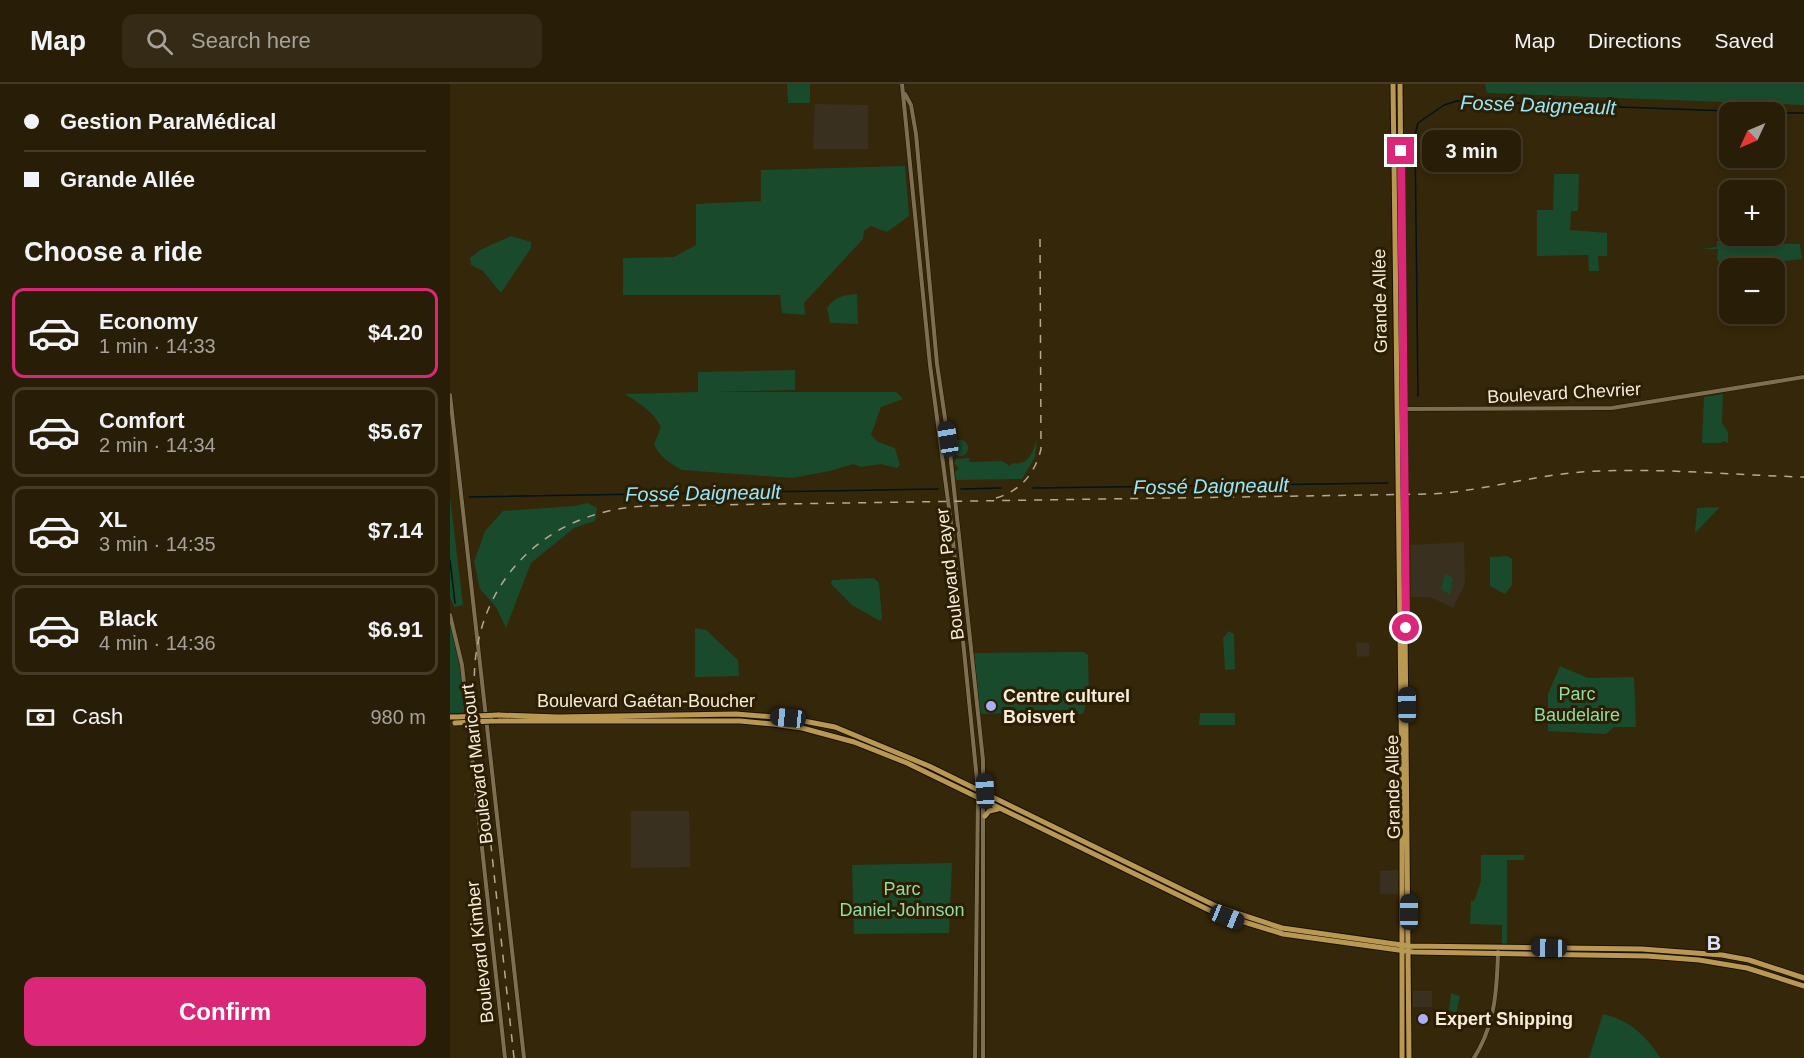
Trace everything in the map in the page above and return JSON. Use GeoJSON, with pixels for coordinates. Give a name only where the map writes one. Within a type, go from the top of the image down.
{"type":"FeatureCollection","features":[{"type":"Feature","properties":{"kind":"main road","name":"Grande Allée"},"geometry":{"type":"LineString","coordinates":[[1393,84],[1402,1058]]}},
{"type":"Feature","properties":{"kind":"main road","name":"Grande Allée"},"geometry":{"type":"LineString","coordinates":[[1400,84],[1410,1058]]}},
{"type":"Feature","properties":{"kind":"main road","name":"Boulevard Gaétan-Boucher"},"geometry":{"type":"LineString","coordinates":[[450,723],[520,718],[736,714],[788,718],[835,728],[876,742],[985,793],[1051,829],[1239,922],[1294,936],[1409,949],[1498,950]]}},
{"type":"Feature","properties":{"kind":"main road","name":"Boulevard Gaétan-Boucher"},"geometry":{"type":"LineString","coordinates":[[450,717],[740,721],[802,728],[873,748],[985,802],[1051,829]]}},
{"type":"Feature","properties":{"kind":"main road"},"geometry":{"type":"LineString","coordinates":[[985,816],[989,811],[1001,809]]}},
{"type":"Feature","properties":{"kind":"main road"},"geometry":{"type":"LineString","coordinates":[[1498,950],[1642,950],[1722,955],[1749,960],[1804,978]]}},
{"type":"Feature","properties":{"kind":"main road"},"geometry":{"type":"LineString","coordinates":[[1498,950],[1699,960],[1747,968],[1804,986]]}},
{"type":"Feature","properties":{"kind":"street","name":"Boulevard Payer"},"geometry":{"type":"LineString","coordinates":[[902,84],[929,358],[953,538],[978,790],[975,1058]]}},
{"type":"Feature","properties":{"kind":"street","name":"Boulevard Payer"},"geometry":{"type":"LineString","coordinates":[[903,90],[911,105],[915,134],[937,364],[983,754],[985,793],[983,1058]]}},
{"type":"Feature","properties":{"kind":"street","name":"Boulevard Chevrier"},"geometry":{"type":"LineString","coordinates":[[1396,409],[1612,408],[1804,377]]}},
{"type":"Feature","properties":{"kind":"street","name":"Boulevard Maricourt"},"geometry":{"type":"LineString","coordinates":[[450,394],[524,1058]]}},
{"type":"Feature","properties":{"kind":"street"},"geometry":{"type":"LineString","coordinates":[[953,538],[959,538]]}},
{"type":"Feature","properties":{"kind":"street","name":"Boulevard Kimber"},"geometry":{"type":"LineString","coordinates":[[450,615],[462,665],[505,1058]]}},
{"type":"Feature","properties":{"kind":"street"},"geometry":{"type":"LineString","coordinates":[[975,755],[983,754]]}},
{"type":"Feature","properties":{"kind":"street"},"geometry":{"type":"LineString","coordinates":[[1474,1058],[1486,1035],[1493,1010],[1498,950]]}},
{"type":"Feature","properties":{"kind":"shaded area"},"geometry":{"type":"Polygon","coordinates":[[[815,104],[868,105],[868,149],[813,149],[815,104]]]}},
{"type":"Feature","properties":{"kind":"shaded area"},"geometry":{"type":"Polygon","coordinates":[[[1464,542],[1465,584],[1453,608],[1430,597],[1411,597],[1411,545],[1464,542]]]}},
{"type":"Feature","properties":{"kind":"shaded area"},"geometry":{"type":"Polygon","coordinates":[[[1356,642],[1369,643],[1369,656],[1357,657],[1356,642]]]}},
{"type":"Feature","properties":{"kind":"shaded area"},"geometry":{"type":"Polygon","coordinates":[[[631,811],[689,811],[690,867],[631,868],[631,811]]]}},
{"type":"Feature","properties":{"kind":"shaded area"},"geometry":{"type":"Polygon","coordinates":[[[1399,870],[1398,894],[1380,894],[1380,871],[1399,870]]]}},
{"type":"Feature","properties":{"kind":"shaded area"},"geometry":{"type":"Polygon","coordinates":[[[1413,991],[1432,991],[1432,1007],[1413,1007],[1413,991]]]}},
{"type":"Feature","properties":{"kind":"green space"},"geometry":{"type":"Polygon","coordinates":[[[787,84],[810,84],[810,103],[788,103],[787,84]]]}},
{"type":"Feature","properties":{"kind":"green space"},"geometry":{"type":"Polygon","coordinates":[[[1485,84],[1804,84],[1804,105],[1785,104],[1785,102],[1725,102],[1487,93],[1485,84]]]}},
{"type":"Feature","properties":{"kind":"green space"},"geometry":{"type":"Polygon","coordinates":[[[905,166],[909,216],[887,232],[871,226],[864,231],[863,239],[804,303],[805,315],[782,313],[780,295],[623,295],[623,258],[674,257],[696,245],[696,204],[761,201],[761,170],[905,166]]]}},
{"type":"Feature","properties":{"kind":"green space"},"geometry":{"type":"Polygon","coordinates":[[[1554,174],[1579,174],[1578,211],[1571,211],[1570,230],[1607,233],[1607,256],[1598,256],[1599,271],[1589,271],[1588,255],[1537,256],[1537,210],[1553,210],[1554,174]]]}},
{"type":"Feature","properties":{"kind":"green space"},"geometry":{"type":"Polygon","coordinates":[[[511,236],[531,242],[531,248],[501,293],[483,271],[471,265],[470,258],[480,250],[511,236]]]}},
{"type":"Feature","properties":{"kind":"green space"},"geometry":{"type":"Polygon","coordinates":[[[1717,241],[1719,241],[1719,246],[1800,244],[1802,259],[1785,261],[1785,258],[1719,258],[1719,262],[1717,260],[1718,249],[1700,249],[1717,247],[1717,241]]]}},
{"type":"Feature","properties":{"kind":"green space"},"geometry":{"type":"Polygon","coordinates":[[[857,294],[858,324],[830,323],[827,308],[830,304],[840,297],[857,294]]]}},
{"type":"Feature","properties":{"kind":"green space"},"geometry":{"type":"Polygon","coordinates":[[[795,370],[795,390],[712,392],[896,392],[903,399],[881,407],[871,435],[878,442],[895,448],[900,465],[897,468],[881,464],[861,467],[853,464],[792,478],[682,470],[665,459],[656,449],[654,444],[661,427],[658,421],[645,408],[625,394],[698,392],[698,372],[795,370]]]}},
{"type":"Feature","properties":{"kind":"green space"},"geometry":{"type":"Polygon","coordinates":[[[1723,394],[1722,423],[1728,432],[1728,443],[1723,441],[1721,443],[1702,443],[1704,397],[1723,394]]]}},
{"type":"Feature","properties":{"kind":"green space"},"geometry":{"type":"Polygon","coordinates":[[[960,440],[968,448],[960,456],[952,448],[960,440]]]}},
{"type":"Feature","properties":{"kind":"green space"},"geometry":{"type":"Polygon","coordinates":[[[1037,440],[1035,457],[1022,479],[956,480],[955,471],[959,469],[954,463],[956,459],[969,458],[970,462],[1002,461],[1010,466],[1012,463],[1026,460],[1037,440]]]}},
{"type":"Feature","properties":{"kind":"green space"},"geometry":{"type":"Polygon","coordinates":[[[450,497],[463,605],[454,607],[450,596],[450,497]]]}},
{"type":"Feature","properties":{"kind":"green space"},"geometry":{"type":"Polygon","coordinates":[[[588,503],[597,508],[595,521],[574,528],[531,563],[506,628],[496,607],[480,589],[474,562],[485,531],[503,511],[588,503]]]}},
{"type":"Feature","properties":{"kind":"green space"},"geometry":{"type":"Polygon","coordinates":[[[1720,507],[1695,533],[1697,508],[1720,507]]]}},
{"type":"Feature","properties":{"kind":"green space"},"geometry":{"type":"Polygon","coordinates":[[[1508,556],[1512,559],[1512,585],[1505,594],[1490,586],[1490,557],[1508,556]]]}},
{"type":"Feature","properties":{"kind":"green space"},"geometry":{"type":"Polygon","coordinates":[[[1445,574],[1453,578],[1450,595],[1441,589],[1445,574]]]}},
{"type":"Feature","properties":{"kind":"green space"},"geometry":{"type":"Polygon","coordinates":[[[874,578],[879,583],[882,618],[880,621],[852,605],[831,584],[832,580],[874,578]]]}},
{"type":"Feature","properties":{"kind":"green space"},"geometry":{"type":"Polygon","coordinates":[[[450,624],[460,664],[467,712],[450,714],[450,624]]]}},
{"type":"Feature","properties":{"kind":"green space"},"geometry":{"type":"Polygon","coordinates":[[[695,629],[706,630],[738,660],[739,676],[695,677],[695,629]]]}},
{"type":"Feature","properties":{"kind":"green space"},"geometry":{"type":"Polygon","coordinates":[[[1229,631],[1234,634],[1235,669],[1225,670],[1223,638],[1229,631]]]}},
{"type":"Feature","properties":{"kind":"green space"},"geometry":{"type":"Polygon","coordinates":[[[1084,652],[1088,655],[1089,695],[1083,714],[1054,711],[980,714],[974,653],[1084,652]]]}},
{"type":"Feature","properties":{"kind":"green space","name":"Parc Baudelaire"},"geometry":{"type":"Polygon","coordinates":[[[1560,666],[1588,678],[1634,677],[1636,727],[1614,727],[1606,734],[1548,731],[1548,694],[1560,666]]]}},
{"type":"Feature","properties":{"kind":"green space"},"geometry":{"type":"Polygon","coordinates":[[[1200,713],[1235,713],[1235,725],[1199,725],[1200,713]]]}},
{"type":"Feature","properties":{"kind":"green space"},"geometry":{"type":"Polygon","coordinates":[[[1481,855],[1524,855],[1524,860],[1507,860],[1507,944],[1502,944],[1502,925],[1470,924],[1471,901],[1474,901],[1481,881],[1481,855]]]}},
{"type":"Feature","properties":{"kind":"green space","name":"Parc Daniel-Johnson"},"geometry":{"type":"Polygon","coordinates":[[[952,863],[949,933],[854,934],[852,865],[952,863]]]}},
{"type":"Feature","properties":{"kind":"green space"},"geometry":{"type":"Polygon","coordinates":[[[1451,993],[1460,996],[1456,1013],[1449,1010],[1451,993]]]}},
{"type":"Feature","properties":{"kind":"green space"},"geometry":{"type":"Polygon","coordinates":[[[1603,1014],[1629,1024],[1643,1036],[1660,1058],[1589,1058],[1603,1014]]]}},
{"type":"Feature","properties":{"kind":"waterway","name":"Fossé Daigneault"},"geometry":{"type":"LineString","coordinates":[[1418,396],[1415,136],[1418,123],[1444,105],[1457,101],[1719,111]]}},
{"type":"Feature","properties":{"kind":"waterway","name":"Fossé Daigneault"},"geometry":{"type":"LineString","coordinates":[[1785,113],[1804,113]]}},
{"type":"Feature","properties":{"kind":"waterway","name":"Fossé Daigneault"},"geometry":{"type":"LineString","coordinates":[[1033,488],[1388,483]]}},
{"type":"Feature","properties":{"kind":"waterway","name":"Fossé Daigneault"},"geometry":{"type":"LineString","coordinates":[[961,489],[1001,488]]}},
{"type":"Feature","properties":{"kind":"waterway","name":"Fossé Daigneault"},"geometry":{"type":"LineString","coordinates":[[469,497],[938,489]]}},
{"type":"Feature","properties":{"kind":"waterway","name":"Fossé Daigneault"},"geometry":{"type":"LineString","coordinates":[[450,560],[455,603]]}},
{"type":"Feature","properties":{"kind":"railway"},"geometry":{"type":"LineString","coordinates":[[996,498],[1012,491],[1025,480],[1035,466],[1041,449],[1040,236]]}},
{"type":"Feature","properties":{"kind":"railway"},"geometry":{"type":"LineString","coordinates":[[514,1058],[475,698],[475,659],[483,623],[497,591],[518,563],[543,540],[574,523],[609,511],[647,506],[1432,494],[1562,474],[1609,471],[1804,477]]}},
{"type":"Feature","properties":{"kind":"place","name":"Centre culturel Boisvert"},"geometry":{"type":"Point","coordinates":[991,706]}},
{"type":"Feature","properties":{"kind":"place","name":"Expert Shipping"},"geometry":{"type":"Point","coordinates":[1423,1019]}},
{"type":"Feature","properties":{"kind":"district","name":"B"},"geometry":{"type":"Point","coordinates":[1714,943]}},
{"type":"Feature","properties":{"kind":"route"},"geometry":{"type":"LineString","coordinates":[[1401,151],[1406,628]]}}]}
